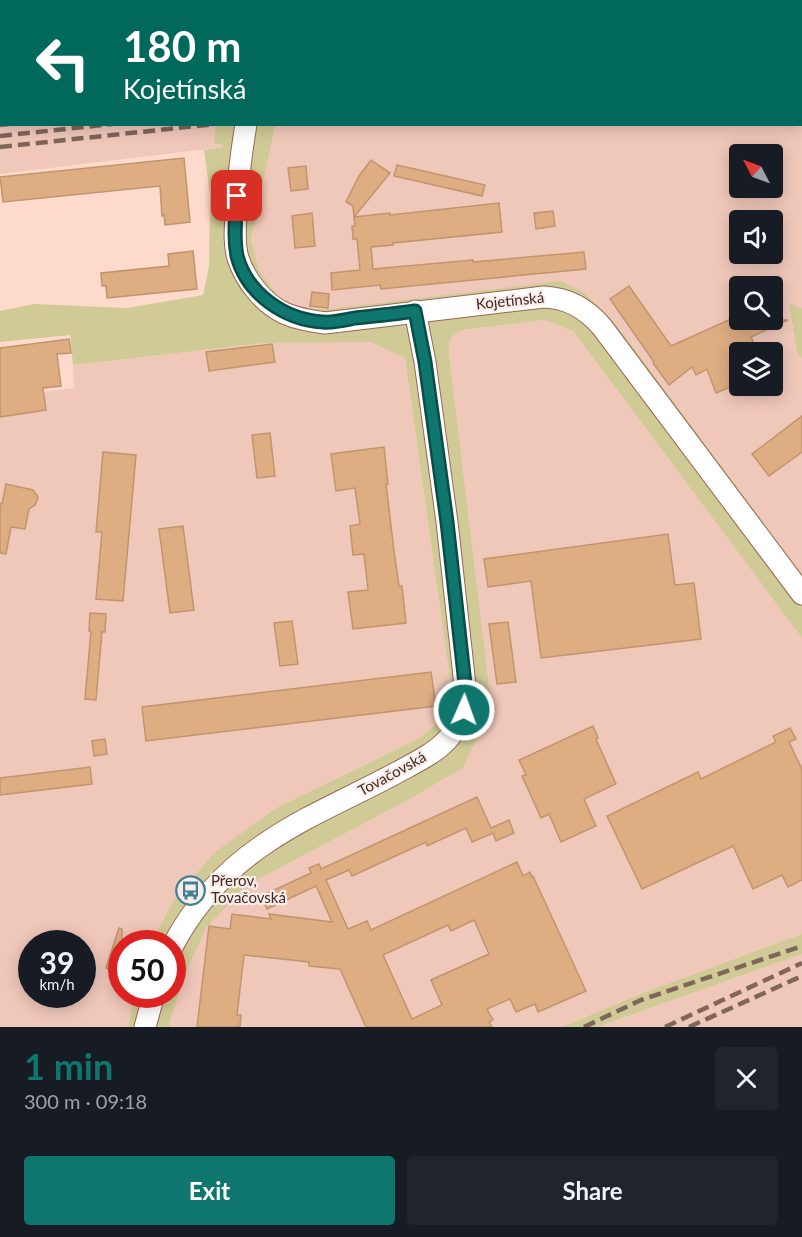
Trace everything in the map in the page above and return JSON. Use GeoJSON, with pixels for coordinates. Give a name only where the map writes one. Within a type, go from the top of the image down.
{"type":"FeatureCollection","features":[{"type":"Feature","properties":{"kind":"main road","name":"Kojetínská"},"geometry":{"type":"LineString","coordinates":[[246,126],[239,172],[235,231],[238,257],[252,285],[272,305],[304,320],[325,322],[544,297],[554,297],[570,302],[590,313],[602,327],[802,594]]}},
{"type":"Feature","properties":{"kind":"main road","name":"Tovačovská"},"geometry":{"type":"LineString","coordinates":[[182,930],[220,880],[241,861],[278,835],[379,783],[434,751],[447,740],[460,722],[466,693],[447,522],[425,362],[415,311]]}},
{"type":"Feature","properties":{"kind":"main road"},"geometry":{"type":"LineString","coordinates":[[146,1027],[151,1008]]}},
{"type":"Feature","properties":{"kind":"shaded area"},"geometry":{"type":"Polygon","coordinates":[[[0,126],[802,126],[802,308],[789,305],[797,352],[802,358],[802,574],[616,324],[586,294],[330,309],[298,308],[278,296],[259,270],[251,239],[270,146],[224,147],[0,174],[0,126]]]}},
{"type":"Feature","properties":{"kind":"shaded area"},"geometry":{"type":"Polygon","coordinates":[[[216,126],[275,126],[251,239],[259,270],[278,296],[298,308],[330,309],[561,281],[586,294],[616,324],[802,574],[802,638],[573,331],[544,320],[462,330],[450,339],[449,354],[489,686],[489,713],[463,768],[403,803],[245,886],[206,928],[186,974],[186,930],[158,930],[172,903],[214,853],[276,808],[420,738],[440,720],[452,693],[405,358],[370,342],[265,343],[73,365],[70,335],[0,342],[0,311],[34,304],[127,308],[203,295],[209,266],[210,194],[204,150],[223,147],[223,144],[214,144],[216,126]]]}},
{"type":"Feature","properties":{"kind":"shaded area"},"geometry":{"type":"Polygon","coordinates":[[[789,304],[802,308],[802,358],[797,352],[789,304]]]}},
{"type":"Feature","properties":{"kind":"shaded area"},"geometry":{"type":"Polygon","coordinates":[[[544,320],[573,331],[802,638],[802,934],[635,996],[562,1027],[169,1027],[174,1008],[186,1008],[186,974],[206,928],[245,886],[403,803],[463,768],[489,713],[489,686],[449,354],[449,339],[462,330],[544,320]]]}},
{"type":"Feature","properties":{"kind":"shaded area"},"geometry":{"type":"Polygon","coordinates":[[[370,342],[405,358],[452,693],[440,720],[420,738],[276,808],[172,903],[158,930],[108,930],[108,1008],[132,1008],[128,1027],[0,1027],[0,398],[74,388],[73,365],[265,343],[370,342]]]}},
{"type":"Feature","properties":{"kind":"shaded area"},"geometry":{"type":"Polygon","coordinates":[[[802,934],[802,954],[597,1027],[562,1027],[635,996],[802,934]]]}},
{"type":"Feature","properties":{"kind":"shaded area"},"geometry":{"type":"Polygon","coordinates":[[[802,954],[802,1027],[597,1027],[602,1025],[802,954]]]}},
{"type":"Feature","properties":{"kind":"shaded area"},"geometry":{"type":"Polygon","coordinates":[[[132,1008],[174,1008],[169,1027],[128,1027],[132,1008]]]}},
{"type":"Feature","properties":{"kind":"building"},"geometry":{"type":"Polygon","coordinates":[[[184,158],[190,222],[165,225],[164,215],[162,216],[160,186],[3,202],[0,177],[184,158]]]}},
{"type":"Feature","properties":{"kind":"building"},"geometry":{"type":"Polygon","coordinates":[[[371,160],[390,173],[354,217],[353,206],[346,202],[359,176],[371,160]]]}},
{"type":"Feature","properties":{"kind":"building"},"geometry":{"type":"Polygon","coordinates":[[[397,165],[485,185],[482,196],[394,176],[397,165]]]}},
{"type":"Feature","properties":{"kind":"building"},"geometry":{"type":"Polygon","coordinates":[[[306,166],[308,189],[291,191],[288,168],[306,166]]]}},
{"type":"Feature","properties":{"kind":"building"},"geometry":{"type":"Polygon","coordinates":[[[499,203],[502,232],[371,247],[373,269],[584,252],[586,269],[381,289],[380,285],[332,290],[331,273],[360,270],[357,239],[353,239],[354,217],[499,203]]]}},
{"type":"Feature","properties":{"kind":"building"},"geometry":{"type":"Polygon","coordinates":[[[553,211],[555,226],[536,229],[534,213],[553,211]]]}},
{"type":"Feature","properties":{"kind":"building"},"geometry":{"type":"Polygon","coordinates":[[[312,213],[315,246],[295,248],[292,216],[312,213]]]}},
{"type":"Feature","properties":{"kind":"building"},"geometry":{"type":"Polygon","coordinates":[[[193,251],[197,289],[107,298],[106,286],[102,286],[101,273],[169,266],[168,254],[193,251]]]}},
{"type":"Feature","properties":{"kind":"building"},"geometry":{"type":"Polygon","coordinates":[[[629,286],[671,346],[729,320],[729,330],[766,330],[751,337],[753,342],[729,342],[729,388],[716,393],[707,369],[696,375],[692,367],[669,385],[610,299],[629,286]]]}},
{"type":"Feature","properties":{"kind":"building"},"geometry":{"type":"Polygon","coordinates":[[[312,292],[329,294],[328,308],[310,306],[312,292]]]}},
{"type":"Feature","properties":{"kind":"building"},"geometry":{"type":"Polygon","coordinates":[[[69,339],[71,353],[57,354],[61,386],[43,388],[46,410],[0,417],[0,348],[69,339]]]}},
{"type":"Feature","properties":{"kind":"building"},"geometry":{"type":"Polygon","coordinates":[[[272,344],[275,362],[209,371],[206,352],[272,344]]]}},
{"type":"Feature","properties":{"kind":"building"},"geometry":{"type":"Polygon","coordinates":[[[802,416],[802,452],[769,476],[752,454],[802,416]]]}},
{"type":"Feature","properties":{"kind":"building"},"geometry":{"type":"Polygon","coordinates":[[[270,433],[275,476],[257,478],[252,435],[270,433]]]}},
{"type":"Feature","properties":{"kind":"building"},"geometry":{"type":"Polygon","coordinates":[[[384,447],[394,551],[399,586],[402,586],[406,623],[353,629],[348,592],[368,590],[364,554],[353,555],[350,526],[360,524],[355,488],[336,491],[331,454],[384,447]]]}},
{"type":"Feature","properties":{"kind":"building"},"geometry":{"type":"Polygon","coordinates":[[[103,452],[136,455],[123,601],[96,599],[102,532],[96,532],[103,452]]]}},
{"type":"Feature","properties":{"kind":"building"},"geometry":{"type":"Polygon","coordinates":[[[6,484],[33,490],[38,498],[35,505],[29,509],[25,529],[11,527],[6,554],[0,553],[0,503],[2,504],[6,484]]]}},
{"type":"Feature","properties":{"kind":"building"},"geometry":{"type":"Polygon","coordinates":[[[183,526],[194,610],[170,613],[159,529],[183,526]]]}},
{"type":"Feature","properties":{"kind":"building"},"geometry":{"type":"Polygon","coordinates":[[[668,534],[675,585],[694,583],[701,639],[541,658],[531,581],[488,587],[484,559],[668,534]]]}},
{"type":"Feature","properties":{"kind":"building"},"geometry":{"type":"Polygon","coordinates":[[[90,613],[106,614],[105,632],[102,632],[96,700],[85,699],[91,631],[89,631],[90,613]]]}},
{"type":"Feature","properties":{"kind":"building"},"geometry":{"type":"Polygon","coordinates":[[[292,621],[298,664],[280,666],[274,623],[292,621]]]}},
{"type":"Feature","properties":{"kind":"building"},"geometry":{"type":"Polygon","coordinates":[[[508,622],[516,682],[497,684],[489,624],[508,622]]]}},
{"type":"Feature","properties":{"kind":"building"},"geometry":{"type":"Polygon","coordinates":[[[431,672],[436,706],[146,741],[142,707],[431,672]]]}},
{"type":"Feature","properties":{"kind":"building"},"geometry":{"type":"Polygon","coordinates":[[[593,726],[598,738],[596,739],[616,784],[584,799],[596,826],[561,842],[549,814],[541,818],[522,776],[526,775],[519,760],[593,726]]]}},
{"type":"Feature","properties":{"kind":"building"},"geometry":{"type":"Polygon","coordinates":[[[790,728],[796,739],[789,742],[802,769],[802,880],[788,887],[782,875],[753,889],[733,846],[642,889],[607,816],[698,772],[701,779],[776,742],[773,736],[790,728]]]}},
{"type":"Feature","properties":{"kind":"building"},"geometry":{"type":"Polygon","coordinates":[[[105,739],[107,754],[94,756],[92,741],[105,739]]]}},
{"type":"Feature","properties":{"kind":"building"},"geometry":{"type":"Polygon","coordinates":[[[90,767],[92,784],[0,795],[0,778],[90,767]]]}},
{"type":"Feature","properties":{"kind":"building"},"geometry":{"type":"Polygon","coordinates":[[[477,797],[491,828],[509,820],[514,833],[496,841],[493,833],[472,842],[466,828],[427,846],[426,842],[352,876],[349,870],[326,880],[348,929],[367,921],[371,930],[517,862],[523,876],[530,872],[533,876],[586,991],[538,1012],[535,1004],[516,1012],[510,999],[487,1009],[493,1020],[489,1022],[492,1027],[366,1027],[340,969],[309,966],[309,962],[244,955],[237,1015],[241,1015],[240,1027],[197,1027],[209,926],[230,929],[232,914],[271,919],[269,914],[332,922],[316,886],[267,909],[261,896],[311,873],[309,868],[319,864],[321,869],[477,797]],[[474,920],[451,931],[448,925],[383,955],[412,1019],[442,1005],[431,980],[489,954],[474,920]]]}},
{"type":"Feature","properties":{"kind":"railway"},"geometry":{"type":"LineString","coordinates":[[0,136],[93,126]]}},
{"type":"Feature","properties":{"kind":"railway"},"geometry":{"type":"LineString","coordinates":[[0,147],[196,126]]}},
{"type":"Feature","properties":{"kind":"railway"},"geometry":{"type":"LineString","coordinates":[[584,1027],[641,1000],[802,946]]}},
{"type":"Feature","properties":{"kind":"railway"},"geometry":{"type":"LineString","coordinates":[[665,1027],[802,963]]}},
{"type":"Feature","properties":{"kind":"railway"},"geometry":{"type":"LineString","coordinates":[[689,1027],[802,976]]}},
{"type":"Feature","properties":{"kind":"place","name":"Přerov, Tovačovská"},"geometry":{"type":"Point","coordinates":[190,890]}},
{"type":"Feature","properties":{"kind":"route"},"geometry":{"type":"LineString","coordinates":[[237,196],[235,231],[238,257],[252,285],[272,305],[304,320],[325,322],[415,311],[425,362],[447,522],[466,693],[464,710]]}}]}
